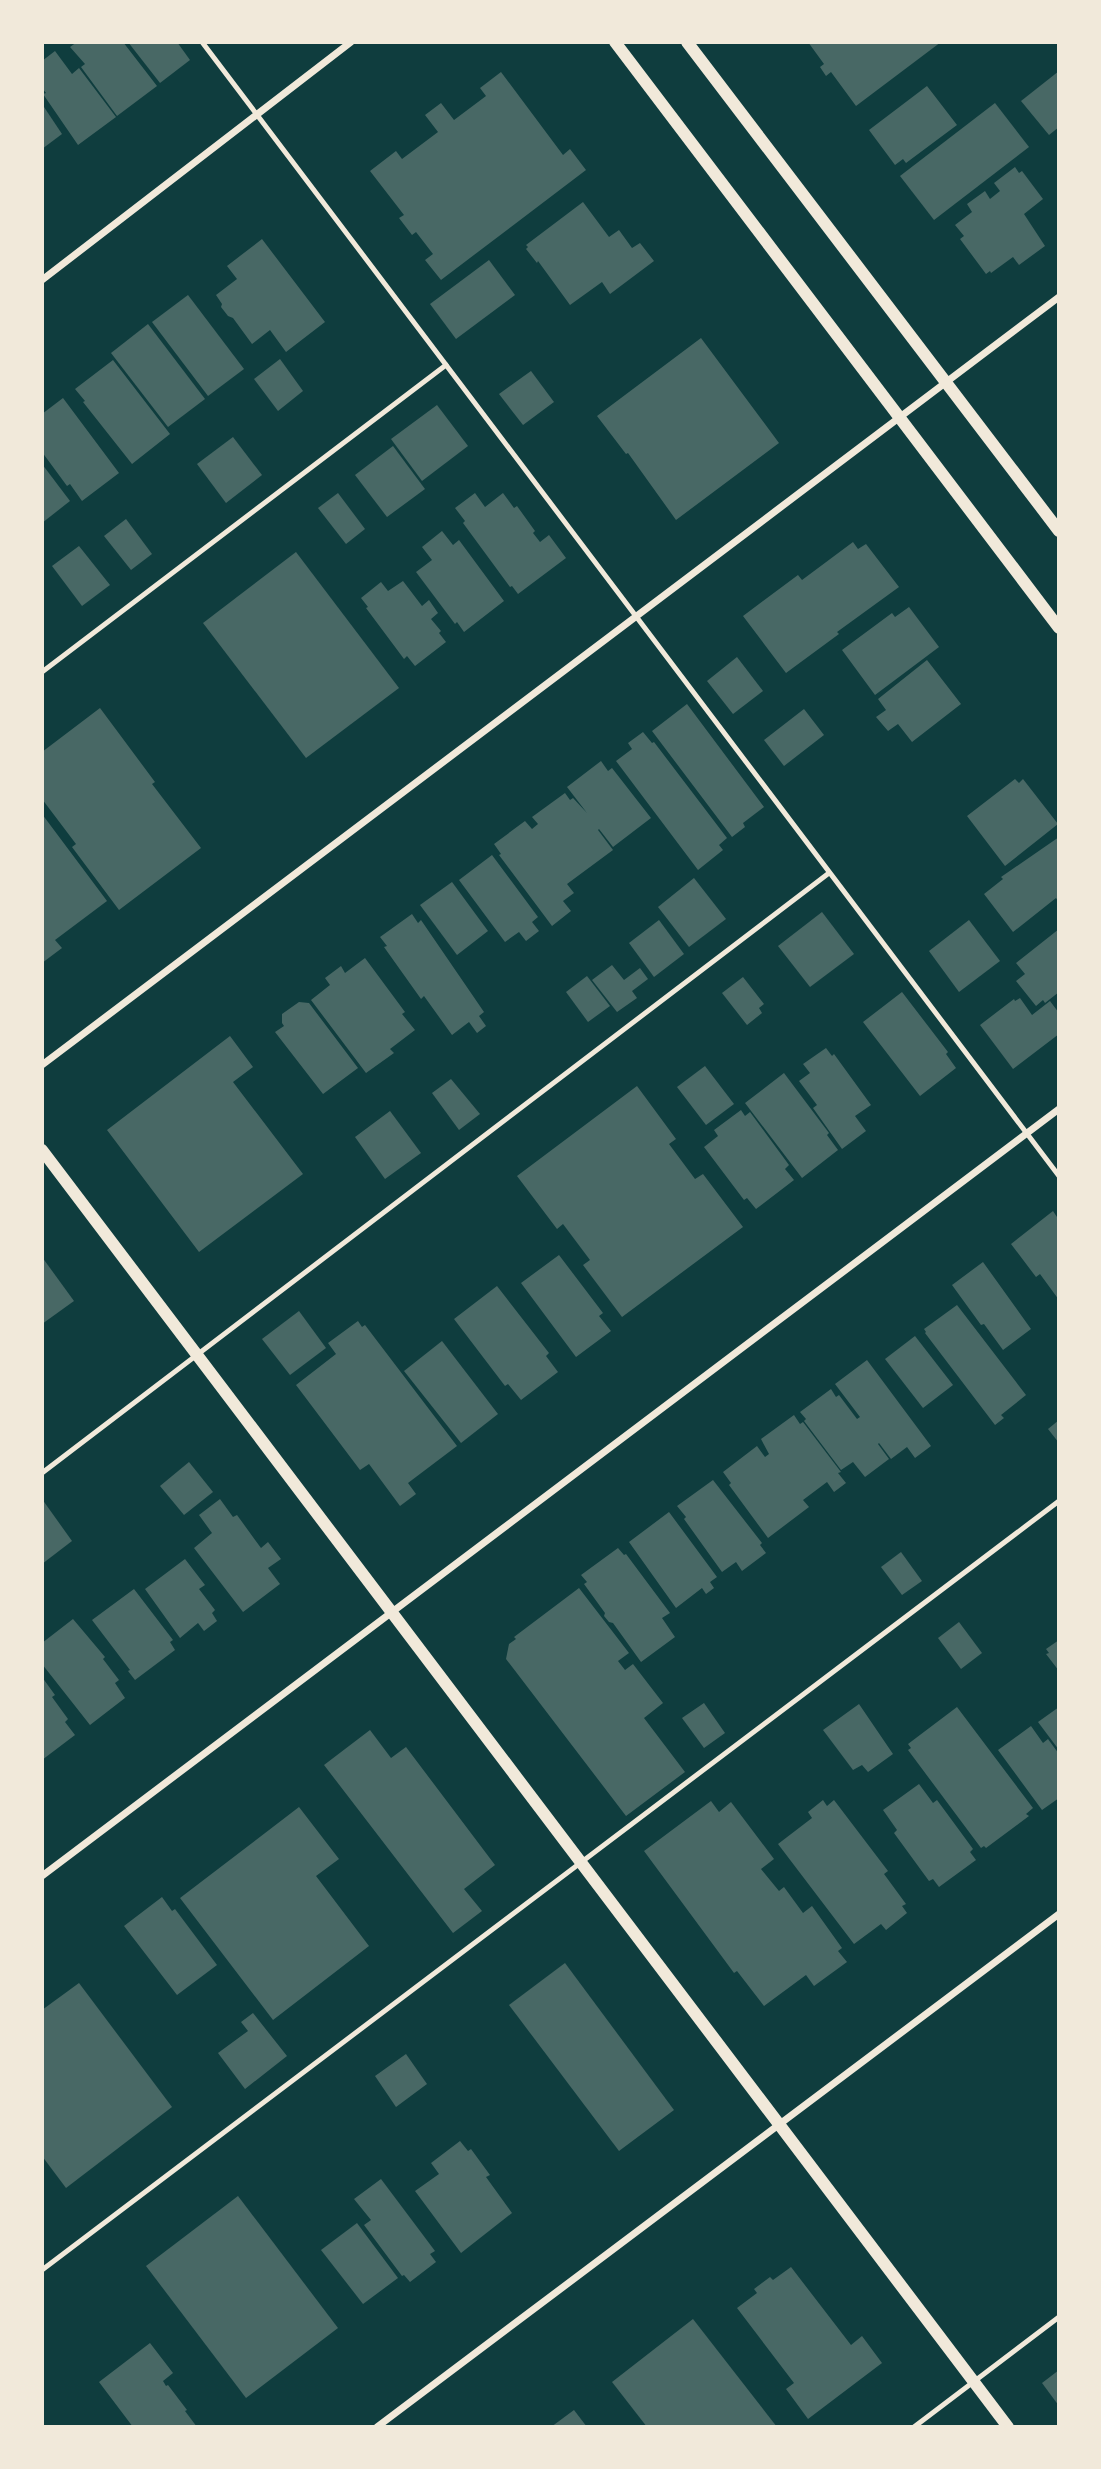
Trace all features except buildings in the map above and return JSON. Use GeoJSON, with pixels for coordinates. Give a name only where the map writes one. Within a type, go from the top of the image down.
{"type":"FeatureCollection","features":[{"type":"Feature","properties":{"kind":"street"},"geometry":{"type":"LineString","coordinates":[[42,280],[351,42]]}},
{"type":"Feature","properties":{"kind":"street"},"geometry":{"type":"LineString","coordinates":[[615,42],[1059,628]]}},
{"type":"Feature","properties":{"kind":"street"},"geometry":{"type":"LineString","coordinates":[[687,42],[1059,531]]}},
{"type":"Feature","properties":{"kind":"street"},"geometry":{"type":"LineString","coordinates":[[42,1065],[1059,297]]}},
{"type":"Feature","properties":{"kind":"street"},"geometry":{"type":"LineString","coordinates":[[42,1876],[1059,1109]]}},
{"type":"Feature","properties":{"kind":"street"},"geometry":{"type":"LineString","coordinates":[[42,1150],[1008,2427]]}},
{"type":"Feature","properties":{"kind":"street"},"geometry":{"type":"LineString","coordinates":[[377,2427],[1059,1914]]}},
{"type":"Feature","properties":{"kind":"lane"},"geometry":{"type":"LineString","coordinates":[[202,42],[1059,1176]]}},
{"type":"Feature","properties":{"kind":"lane"},"geometry":{"type":"LineString","coordinates":[[42,672],[446,365]]}},
{"type":"Feature","properties":{"kind":"lane"},"geometry":{"type":"LineString","coordinates":[[42,1473],[830,873]]}},
{"type":"Feature","properties":{"kind":"lane"},"geometry":{"type":"LineString","coordinates":[[42,2270],[1059,1501]]}},
{"type":"Feature","properties":{"kind":"lane"},"geometry":{"type":"LineString","coordinates":[[914,2427],[1059,2317]]}}]}
